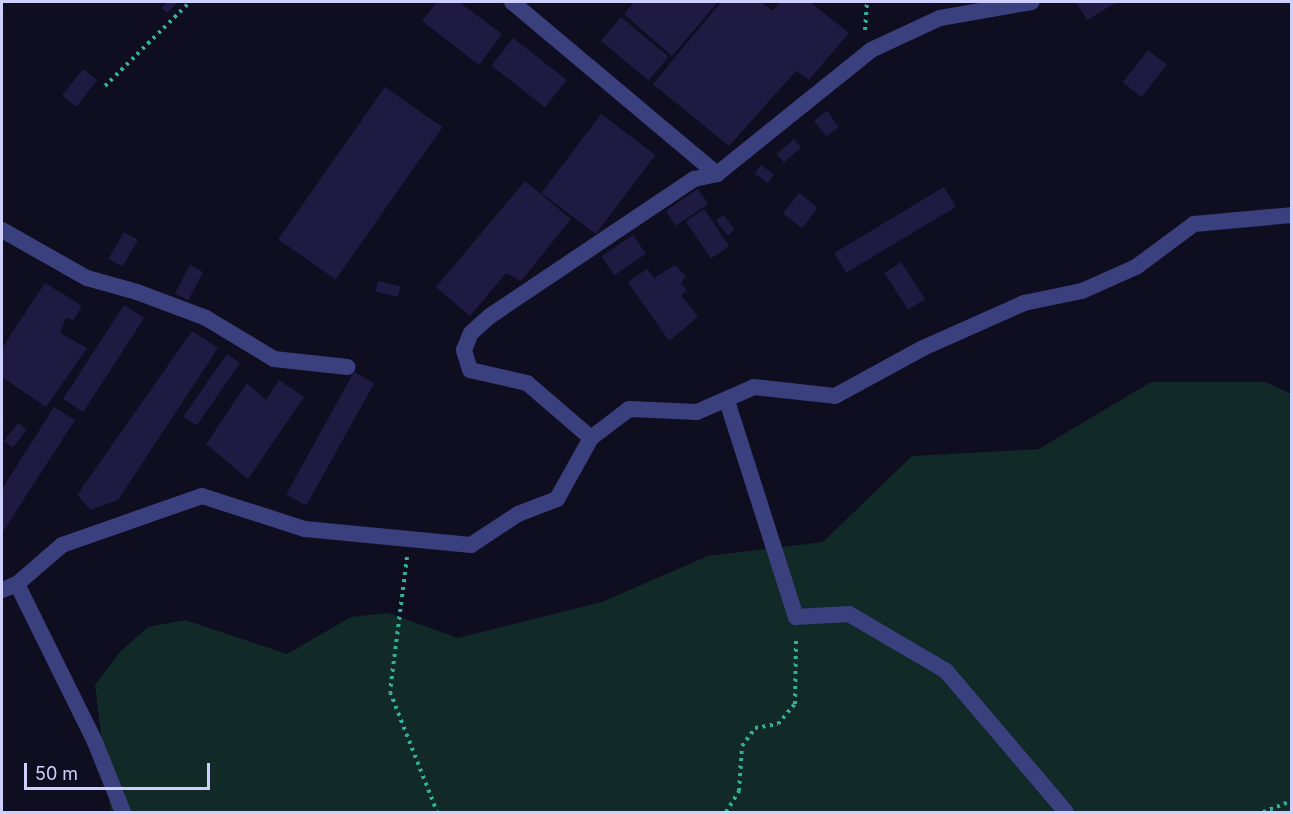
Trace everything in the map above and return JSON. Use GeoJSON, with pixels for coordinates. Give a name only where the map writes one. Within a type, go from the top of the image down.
{"type":"FeatureCollection","features":[{"type":"Feature","properties":{"kind":"street"},"geometry":{"type":"LineString","coordinates":[[512,2],[717,174]]}},
{"type":"Feature","properties":{"kind":"street"},"geometry":{"type":"LineString","coordinates":[[591,438],[527,383],[470,370],[464,350],[471,333],[490,316],[694,179],[717,174],[871,50],[939,18],[1032,2]]}},
{"type":"Feature","properties":{"kind":"street"},"geometry":{"type":"LineString","coordinates":[[123,813],[95,742],[9,587],[62,545],[202,496],[305,529],[471,544],[518,514],[557,499],[591,438],[628,409],[697,412],[727,401],[754,387],[835,396],[923,348],[1024,303],[1082,291],[1136,267],[1194,224],[1292,215]]}},
{"type":"Feature","properties":{"kind":"street"},"geometry":{"type":"LineString","coordinates":[[2,230],[87,278],[137,292],[206,318],[274,359],[348,367]]}},
{"type":"Feature","properties":{"kind":"street"},"geometry":{"type":"LineString","coordinates":[[727,401],[796,617],[849,614],[946,671],[1066,813]]}},
{"type":"Feature","properties":{"kind":"path"},"geometry":{"type":"LineString","coordinates":[[105,86],[190,2]]}},
{"type":"Feature","properties":{"kind":"path"},"geometry":{"type":"LineString","coordinates":[[867,2],[864,36],[871,50]]}},
{"type":"Feature","properties":{"kind":"path"},"geometry":{"type":"LineString","coordinates":[[410,539],[390,692],[437,813]]}},
{"type":"Feature","properties":{"kind":"path"},"geometry":{"type":"LineString","coordinates":[[726,813],[739,791],[742,746],[755,728],[778,724],[795,704],[796,617]]}},
{"type":"Feature","properties":{"kind":"path"},"geometry":{"type":"LineString","coordinates":[[1263,813],[1292,801]]}},
{"type":"Feature","properties":{"kind":"green space"},"geometry":{"type":"Polygon","coordinates":[[[1151,382],[1265,382],[1291,394],[1291,812],[111,812],[95,685],[120,652],[148,627],[185,620],[287,654],[351,617],[388,613],[458,638],[602,602],[708,556],[823,542],[912,456],[1039,449],[1151,382]]]}},
{"type":"Feature","properties":{"kind":"building"},"geometry":{"type":"Polygon","coordinates":[[[167,2],[178,2],[167,13],[161,8],[167,2]]]}},
{"type":"Feature","properties":{"kind":"building"},"geometry":{"type":"Polygon","coordinates":[[[437,2],[459,2],[502,34],[479,65],[422,21],[437,2]]]}},
{"type":"Feature","properties":{"kind":"building"},"geometry":{"type":"Polygon","coordinates":[[[634,2],[718,2],[672,56],[624,14],[634,2]]]}},
{"type":"Feature","properties":{"kind":"building"},"geometry":{"type":"Polygon","coordinates":[[[721,2],[761,2],[773,11],[780,2],[810,2],[849,33],[809,80],[796,71],[729,146],[653,84],[721,2]]]}},
{"type":"Feature","properties":{"kind":"building"},"geometry":{"type":"Polygon","coordinates":[[[1076,2],[1117,2],[1087,20],[1076,2]]]}},
{"type":"Feature","properties":{"kind":"building"},"geometry":{"type":"Polygon","coordinates":[[[621,17],[668,57],[649,81],[601,41],[621,17]]]}},
{"type":"Feature","properties":{"kind":"building"},"geometry":{"type":"Polygon","coordinates":[[[513,38],[567,80],[545,107],[491,66],[513,38]]]}},
{"type":"Feature","properties":{"kind":"building"},"geometry":{"type":"Polygon","coordinates":[[[1148,50],[1167,65],[1142,97],[1123,82],[1148,50]]]}},
{"type":"Feature","properties":{"kind":"building"},"geometry":{"type":"Polygon","coordinates":[[[83,69],[97,80],[76,107],[62,96],[83,69]]]}},
{"type":"Feature","properties":{"kind":"building"},"geometry":{"type":"Polygon","coordinates":[[[385,87],[442,127],[336,280],[278,239],[385,87]]]}},
{"type":"Feature","properties":{"kind":"building"},"geometry":{"type":"Polygon","coordinates":[[[827,111],[839,127],[826,137],[814,121],[827,111]]]}},
{"type":"Feature","properties":{"kind":"building"},"geometry":{"type":"Polygon","coordinates":[[[601,114],[655,155],[596,234],[541,193],[601,114]]]}},
{"type":"Feature","properties":{"kind":"building"},"geometry":{"type":"Polygon","coordinates":[[[794,139],[801,147],[784,162],[777,154],[794,139]]]}},
{"type":"Feature","properties":{"kind":"building"},"geometry":{"type":"Polygon","coordinates":[[[761,165],[774,174],[768,183],[755,174],[761,165]]]}},
{"type":"Feature","properties":{"kind":"building"},"geometry":{"type":"Polygon","coordinates":[[[525,181],[571,219],[521,281],[506,273],[470,316],[436,287],[525,181]]]}},
{"type":"Feature","properties":{"kind":"building"},"geometry":{"type":"Polygon","coordinates":[[[944,187],[956,207],[846,273],[834,253],[944,187]]]}},
{"type":"Feature","properties":{"kind":"building"},"geometry":{"type":"Polygon","coordinates":[[[698,189],[708,204],[676,226],[666,211],[698,189]]]}},
{"type":"Feature","properties":{"kind":"building"},"geometry":{"type":"Polygon","coordinates":[[[799,193],[818,208],[802,228],[783,213],[799,193]]]}},
{"type":"Feature","properties":{"kind":"building"},"geometry":{"type":"Polygon","coordinates":[[[704,209],[729,246],[711,259],[686,221],[704,209]]]}},
{"type":"Feature","properties":{"kind":"building"},"geometry":{"type":"Polygon","coordinates":[[[723,215],[735,230],[728,235],[716,221],[723,215]]]}},
{"type":"Feature","properties":{"kind":"building"},"geometry":{"type":"Polygon","coordinates":[[[124,232],[138,240],[122,267],[108,259],[124,232]]]}},
{"type":"Feature","properties":{"kind":"building"},"geometry":{"type":"Polygon","coordinates":[[[633,235],[646,254],[614,275],[601,256],[633,235]]]}},
{"type":"Feature","properties":{"kind":"building"},"geometry":{"type":"Polygon","coordinates":[[[901,262],[925,299],[908,310],[884,273],[901,262]]]}},
{"type":"Feature","properties":{"kind":"building"},"geometry":{"type":"Polygon","coordinates":[[[190,265],[203,272],[188,300],[175,293],[190,265]]]}},
{"type":"Feature","properties":{"kind":"building"},"geometry":{"type":"Polygon","coordinates":[[[675,265],[686,276],[681,283],[687,291],[681,295],[698,317],[669,341],[628,282],[647,269],[654,278],[675,265]]]}},
{"type":"Feature","properties":{"kind":"building"},"geometry":{"type":"Polygon","coordinates":[[[378,281],[400,286],[398,297],[376,292],[378,281]]]}},
{"type":"Feature","properties":{"kind":"building"},"geometry":{"type":"Polygon","coordinates":[[[45,283],[82,306],[73,320],[66,318],[60,333],[87,348],[46,407],[2,377],[2,348],[45,283]]]}},
{"type":"Feature","properties":{"kind":"building"},"geometry":{"type":"Polygon","coordinates":[[[124,305],[144,318],[83,412],[63,399],[124,305]]]}},
{"type":"Feature","properties":{"kind":"building"},"geometry":{"type":"Polygon","coordinates":[[[192,331],[218,348],[118,500],[91,510],[77,495],[192,331]]]}},
{"type":"Feature","properties":{"kind":"building"},"geometry":{"type":"Polygon","coordinates":[[[227,354],[240,363],[197,425],[183,416],[227,354]]]}},
{"type":"Feature","properties":{"kind":"building"},"geometry":{"type":"Polygon","coordinates":[[[354,372],[374,383],[306,506],[286,494],[354,372]]]}},
{"type":"Feature","properties":{"kind":"building"},"geometry":{"type":"Polygon","coordinates":[[[279,380],[304,397],[248,479],[206,444],[247,383],[266,400],[279,380]]]}},
{"type":"Feature","properties":{"kind":"building"},"geometry":{"type":"Polygon","coordinates":[[[54,407],[75,420],[2,533],[2,489],[54,407]]]}},
{"type":"Feature","properties":{"kind":"building"},"geometry":{"type":"Polygon","coordinates":[[[18,423],[27,430],[13,448],[4,441],[18,423]]]}}]}
